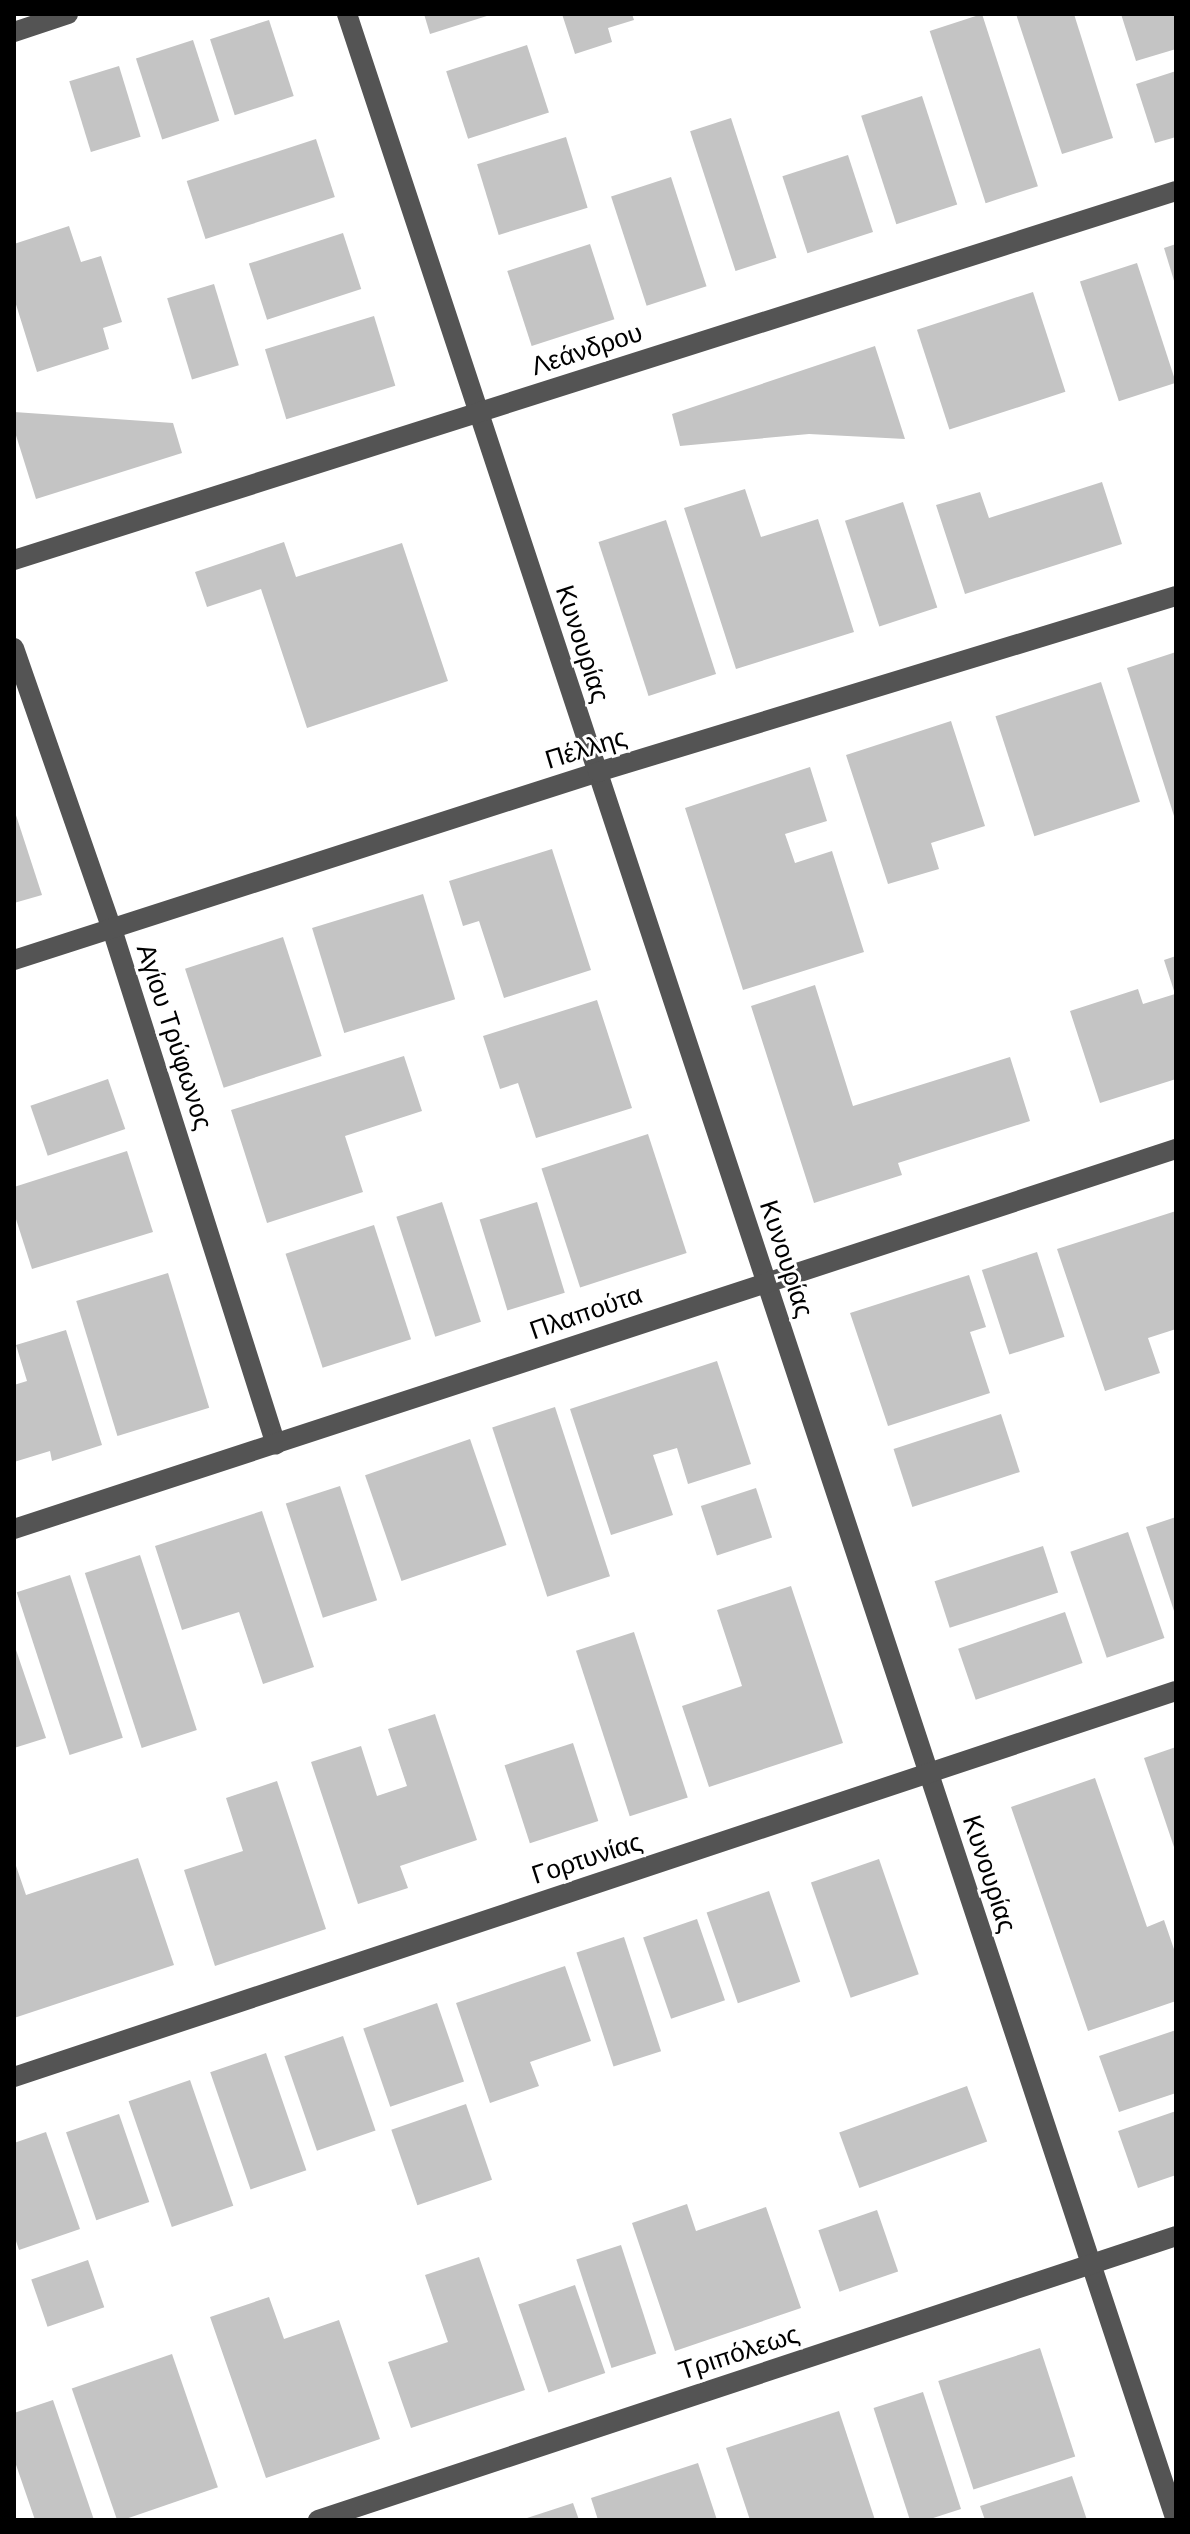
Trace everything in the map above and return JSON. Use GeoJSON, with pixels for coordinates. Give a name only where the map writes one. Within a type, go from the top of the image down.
{"type":"FeatureCollection","features":[{"type":"Feature","properties":{"kind":"street"},"geometry":{"type":"LineString","coordinates":[[14,32],[68,14]]}},
{"type":"Feature","properties":{"kind":"street","name":"Κυνουρίας"},"geometry":{"type":"LineString","coordinates":[[347,14],[1176,2520]]}},
{"type":"Feature","properties":{"kind":"street","name":"Λεάνδρου"},"geometry":{"type":"LineString","coordinates":[[14,560],[1176,191]]}},
{"type":"Feature","properties":{"kind":"street","name":"Πέλλης"},"geometry":{"type":"LineString","coordinates":[[14,960],[598,772],[1176,596]]}},
{"type":"Feature","properties":{"kind":"street","name":"Αγίου Τρύφωνος"},"geometry":{"type":"LineString","coordinates":[[14,648],[112,929],[276,1445]]}},
{"type":"Feature","properties":{"kind":"street","name":"Πλαπούτα"},"geometry":{"type":"LineString","coordinates":[[14,1529],[276,1445],[765,1280],[1176,1149]]}},
{"type":"Feature","properties":{"kind":"street","name":"Γορτυνίας"},"geometry":{"type":"LineString","coordinates":[[14,2077],[1176,1691]]}},
{"type":"Feature","properties":{"kind":"street","name":"Τριπόλεως"},"geometry":{"type":"LineString","coordinates":[[318,2520],[1176,2236]]}},
{"type":"Feature","properties":{"kind":"building"},"geometry":{"type":"Polygon","coordinates":[[[424,14],[490,14],[490,15],[430,34],[424,14]]]}},
{"type":"Feature","properties":{"kind":"building"},"geometry":{"type":"Polygon","coordinates":[[[562,14],[632,14],[634,20],[608,28],[612,42],[575,54],[562,14]]]}},
{"type":"Feature","properties":{"kind":"building"},"geometry":{"type":"Polygon","coordinates":[[[982,14],[1038,186],[986,203],[930,31],[982,14]]]}},
{"type":"Feature","properties":{"kind":"building"},"geometry":{"type":"Polygon","coordinates":[[[1016,14],[1074,14],[1113,138],[1062,154],[1016,14]]]}},
{"type":"Feature","properties":{"kind":"building"},"geometry":{"type":"Polygon","coordinates":[[[1121,14],[1176,14],[1176,49],[1136,61],[1121,14]]]}},
{"type":"Feature","properties":{"kind":"building"},"geometry":{"type":"Polygon","coordinates":[[[269,20],[294,96],[235,115],[210,39],[269,20]]]}},
{"type":"Feature","properties":{"kind":"building"},"geometry":{"type":"Polygon","coordinates":[[[193,40],[219,121],[162,139],[136,59],[193,40]]]}},
{"type":"Feature","properties":{"kind":"building"},"geometry":{"type":"Polygon","coordinates":[[[527,45],[549,113],[468,139],[446,71],[527,45]]]}},
{"type":"Feature","properties":{"kind":"building"},"geometry":{"type":"Polygon","coordinates":[[[119,66],[141,137],[91,152],[69,81],[119,66]]]}},
{"type":"Feature","properties":{"kind":"building"},"geometry":{"type":"Polygon","coordinates":[[[1176,71],[1176,137],[1155,143],[1136,84],[1176,71]]]}},
{"type":"Feature","properties":{"kind":"building"},"geometry":{"type":"Polygon","coordinates":[[[922,96],[957,204],[896,224],[861,116],[922,96]]]}},
{"type":"Feature","properties":{"kind":"building"},"geometry":{"type":"Polygon","coordinates":[[[731,118],[776,258],[736,271],[690,131],[731,118]]]}},
{"type":"Feature","properties":{"kind":"building"},"geometry":{"type":"Polygon","coordinates":[[[566,137],[588,208],[499,235],[477,164],[566,137]]]}},
{"type":"Feature","properties":{"kind":"building"},"geometry":{"type":"Polygon","coordinates":[[[316,139],[335,197],[206,239],[187,181],[316,139]]]}},
{"type":"Feature","properties":{"kind":"building"},"geometry":{"type":"Polygon","coordinates":[[[848,155],[873,232],[807,253],[782,176],[848,155]]]}},
{"type":"Feature","properties":{"kind":"building"},"geometry":{"type":"Polygon","coordinates":[[[671,177],[707,286],[647,306],[611,196],[671,177]]]}},
{"type":"Feature","properties":{"kind":"building"},"geometry":{"type":"Polygon","coordinates":[[[69,226],[81,262],[101,256],[122,322],[103,328],[109,349],[37,372],[14,298],[14,244],[69,226]]]}},
{"type":"Feature","properties":{"kind":"building"},"geometry":{"type":"Polygon","coordinates":[[[343,233],[361,289],[267,320],[249,264],[343,233]]]}},
{"type":"Feature","properties":{"kind":"building"},"geometry":{"type":"Polygon","coordinates":[[[590,244],[614,319],[532,346],[507,271],[590,244]]]}},
{"type":"Feature","properties":{"kind":"building"},"geometry":{"type":"Polygon","coordinates":[[[1176,244],[1176,284],[1175,284],[1164,248],[1176,244]]]}},
{"type":"Feature","properties":{"kind":"building"},"geometry":{"type":"Polygon","coordinates":[[[1137,263],[1176,383],[1119,401],[1080,282],[1137,263]]]}},
{"type":"Feature","properties":{"kind":"building"},"geometry":{"type":"Polygon","coordinates":[[[214,284],[239,365],[192,380],[167,298],[214,284]]]}},
{"type":"Feature","properties":{"kind":"building"},"geometry":{"type":"Polygon","coordinates":[[[1033,292],[1065,392],[949,430],[917,330],[1033,292]]]}},
{"type":"Feature","properties":{"kind":"building"},"geometry":{"type":"Polygon","coordinates":[[[374,316],[395,386],[286,419],[265,349],[374,316]]]}},
{"type":"Feature","properties":{"kind":"building"},"geometry":{"type":"Polygon","coordinates":[[[875,346],[905,439],[809,434],[680,446],[672,414],[875,346]]]}},
{"type":"Feature","properties":{"kind":"building"},"geometry":{"type":"Polygon","coordinates":[[[14,412],[173,423],[182,453],[36,499],[14,429],[14,412]]]}},
{"type":"Feature","properties":{"kind":"building"},"geometry":{"type":"Polygon","coordinates":[[[1102,482],[1122,544],[965,594],[936,505],[980,492],[989,518],[1102,482]]]}},
{"type":"Feature","properties":{"kind":"building"},"geometry":{"type":"Polygon","coordinates":[[[745,489],[761,537],[818,519],[854,632],[736,669],[684,508],[745,489]]]}},
{"type":"Feature","properties":{"kind":"building"},"geometry":{"type":"Polygon","coordinates":[[[903,502],[937,608],[879,626],[845,521],[903,502]]]}},
{"type":"Feature","properties":{"kind":"building"},"geometry":{"type":"Polygon","coordinates":[[[666,520],[716,674],[649,696],[598,542],[666,520]]]}},
{"type":"Feature","properties":{"kind":"building"},"geometry":{"type":"Polygon","coordinates":[[[284,542],[296,577],[402,543],[448,681],[307,728],[261,589],[207,607],[195,572],[284,542]]]}},
{"type":"Feature","properties":{"kind":"building"},"geometry":{"type":"Polygon","coordinates":[[[1176,652],[1176,818],[1175,819],[1127,668],[1176,652]]]}},
{"type":"Feature","properties":{"kind":"building"},"geometry":{"type":"Polygon","coordinates":[[[1101,682],[1140,802],[1034,836],[995,716],[1101,682]]]}},
{"type":"Feature","properties":{"kind":"building"},"geometry":{"type":"Polygon","coordinates":[[[951,721],[985,826],[931,843],[939,869],[888,884],[846,755],[951,721]]]}},
{"type":"Feature","properties":{"kind":"building"},"geometry":{"type":"Polygon","coordinates":[[[810,767],[827,821],[785,834],[795,863],[832,851],[864,952],[743,990],[685,808],[810,767]]]}},
{"type":"Feature","properties":{"kind":"building"},"geometry":{"type":"Polygon","coordinates":[[[14,809],[42,895],[14,903],[14,809]]]}},
{"type":"Feature","properties":{"kind":"building"},"geometry":{"type":"Polygon","coordinates":[[[552,849],[591,970],[504,998],[479,921],[463,926],[449,881],[552,849]]]}},
{"type":"Feature","properties":{"kind":"building"},"geometry":{"type":"Polygon","coordinates":[[[423,894],[455,999],[344,1033],[312,928],[423,894]]]}},
{"type":"Feature","properties":{"kind":"building"},"geometry":{"type":"Polygon","coordinates":[[[283,937],[322,1056],[224,1088],[185,969],[283,937]]]}},
{"type":"Feature","properties":{"kind":"building"},"geometry":{"type":"Polygon","coordinates":[[[1176,956],[1176,1079],[1100,1103],[1070,1011],[1138,989],[1143,1004],[1175,994],[1164,960],[1176,956]]]}},
{"type":"Feature","properties":{"kind":"building"},"geometry":{"type":"Polygon","coordinates":[[[815,985],[853,1106],[1010,1057],[1030,1121],[898,1163],[902,1175],[814,1203],[751,1006],[815,985]]]}},
{"type":"Feature","properties":{"kind":"building"},"geometry":{"type":"Polygon","coordinates":[[[597,1000],[632,1108],[536,1138],[518,1083],[500,1089],[483,1036],[597,1000]]]}},
{"type":"Feature","properties":{"kind":"building"},"geometry":{"type":"Polygon","coordinates":[[[404,1056],[422,1111],[345,1136],[363,1192],[267,1223],[231,1110],[404,1056]]]}},
{"type":"Feature","properties":{"kind":"building"},"geometry":{"type":"Polygon","coordinates":[[[108,1079],[125,1129],[48,1156],[30,1106],[108,1079]]]}},
{"type":"Feature","properties":{"kind":"building"},"geometry":{"type":"Polygon","coordinates":[[[648,1134],[687,1253],[580,1287],[541,1169],[648,1134]]]}},
{"type":"Feature","properties":{"kind":"building"},"geometry":{"type":"Polygon","coordinates":[[[127,1151],[153,1232],[32,1269],[14,1213],[14,1187],[127,1151]]]}},
{"type":"Feature","properties":{"kind":"building"},"geometry":{"type":"Polygon","coordinates":[[[442,1202],[481,1322],[435,1337],[396,1217],[442,1202]]]}},
{"type":"Feature","properties":{"kind":"building"},"geometry":{"type":"Polygon","coordinates":[[[537,1202],[565,1293],[507,1310],[480,1220],[537,1202]]]}},
{"type":"Feature","properties":{"kind":"building"},"geometry":{"type":"Polygon","coordinates":[[[1176,1211],[1176,1329],[1148,1338],[1160,1373],[1105,1391],[1057,1249],[1176,1211]]]}},
{"type":"Feature","properties":{"kind":"building"},"geometry":{"type":"Polygon","coordinates":[[[374,1225],[411,1339],[323,1368],[286,1254],[374,1225]]]}},
{"type":"Feature","properties":{"kind":"building"},"geometry":{"type":"Polygon","coordinates":[[[1037,1252],[1065,1337],[1009,1355],[982,1270],[1037,1252]]]}},
{"type":"Feature","properties":{"kind":"building"},"geometry":{"type":"Polygon","coordinates":[[[168,1273],[209,1408],[117,1436],[76,1301],[168,1273]]]}},
{"type":"Feature","properties":{"kind":"building"},"geometry":{"type":"Polygon","coordinates":[[[969,1275],[986,1327],[970,1332],[990,1393],[888,1426],[850,1313],[969,1275]]]}},
{"type":"Feature","properties":{"kind":"building"},"geometry":{"type":"Polygon","coordinates":[[[66,1330],[102,1445],[52,1461],[50,1451],[14,1462],[14,1385],[27,1381],[16,1345],[66,1330]]]}},
{"type":"Feature","properties":{"kind":"building"},"geometry":{"type":"Polygon","coordinates":[[[717,1361],[751,1464],[688,1484],[677,1448],[653,1455],[673,1515],[611,1535],[570,1409],[717,1361]]]}},
{"type":"Feature","properties":{"kind":"building"},"geometry":{"type":"Polygon","coordinates":[[[555,1407],[610,1576],[547,1597],[492,1427],[555,1407]]]}},
{"type":"Feature","properties":{"kind":"building"},"geometry":{"type":"Polygon","coordinates":[[[1001,1414],[1020,1472],[912,1507],[894,1449],[1001,1414]]]}},
{"type":"Feature","properties":{"kind":"building"},"geometry":{"type":"Polygon","coordinates":[[[470,1439],[506,1545],[402,1581],[365,1475],[470,1439]]]}},
{"type":"Feature","properties":{"kind":"building"},"geometry":{"type":"Polygon","coordinates":[[[340,1486],[377,1600],[323,1618],[286,1504],[340,1486]]]}},
{"type":"Feature","properties":{"kind":"building"},"geometry":{"type":"Polygon","coordinates":[[[756,1488],[772,1537],[717,1555],[701,1506],[756,1488]]]}},
{"type":"Feature","properties":{"kind":"building"},"geometry":{"type":"Polygon","coordinates":[[[262,1511],[314,1667],[263,1684],[239,1612],[182,1630],[155,1546],[262,1511]]]}},
{"type":"Feature","properties":{"kind":"building"},"geometry":{"type":"Polygon","coordinates":[[[1176,1517],[1176,1614],[1175,1614],[1146,1527],[1176,1517]]]}},
{"type":"Feature","properties":{"kind":"building"},"geometry":{"type":"Polygon","coordinates":[[[1128,1532],[1164,1638],[1107,1658],[1070,1552],[1128,1532]]]}},
{"type":"Feature","properties":{"kind":"building"},"geometry":{"type":"Polygon","coordinates":[[[1043,1546],[1058,1593],[950,1628],[935,1581],[1043,1546]]]}},
{"type":"Feature","properties":{"kind":"building"},"geometry":{"type":"Polygon","coordinates":[[[140,1555],[197,1730],[142,1748],[85,1573],[140,1555]]]}},
{"type":"Feature","properties":{"kind":"building"},"geometry":{"type":"Polygon","coordinates":[[[70,1575],[123,1738],[70,1755],[17,1592],[70,1575]]]}},
{"type":"Feature","properties":{"kind":"building"},"geometry":{"type":"Polygon","coordinates":[[[791,1586],[843,1743],[709,1787],[682,1706],[742,1686],[717,1610],[791,1586]]]}},
{"type":"Feature","properties":{"kind":"building"},"geometry":{"type":"Polygon","coordinates":[[[1065,1612],[1083,1663],[976,1700],[958,1649],[1065,1612]]]}},
{"type":"Feature","properties":{"kind":"building"},"geometry":{"type":"Polygon","coordinates":[[[634,1632],[688,1797],[630,1816],[576,1651],[634,1632]]]}},
{"type":"Feature","properties":{"kind":"building"},"geometry":{"type":"Polygon","coordinates":[[[14,1644],[46,1738],[14,1748],[14,1644]]]}},
{"type":"Feature","properties":{"kind":"building"},"geometry":{"type":"Polygon","coordinates":[[[435,1714],[477,1840],[400,1866],[408,1888],[358,1904],[311,1762],[361,1746],[377,1796],[407,1786],[388,1729],[435,1714]]]}},
{"type":"Feature","properties":{"kind":"building"},"geometry":{"type":"Polygon","coordinates":[[[573,1743],[598,1821],[530,1843],[505,1765],[573,1743]]]}},
{"type":"Feature","properties":{"kind":"building"},"geometry":{"type":"Polygon","coordinates":[[[1176,1747],[1176,1850],[1175,1850],[1144,1758],[1176,1747]]]}},
{"type":"Feature","properties":{"kind":"building"},"geometry":{"type":"Polygon","coordinates":[[[1095,1778],[1147,1927],[1164,1920],[1176,1955],[1176,2001],[1088,2031],[1011,1807],[1095,1778]]]}},
{"type":"Feature","properties":{"kind":"building"},"geometry":{"type":"Polygon","coordinates":[[[277,1781],[326,1929],[215,1966],[184,1870],[243,1851],[226,1798],[277,1781]]]}},
{"type":"Feature","properties":{"kind":"building"},"geometry":{"type":"Polygon","coordinates":[[[138,1858],[174,1965],[14,2018],[14,1860],[26,1895],[138,1858]]]}},
{"type":"Feature","properties":{"kind":"building"},"geometry":{"type":"Polygon","coordinates":[[[879,1859],[919,1974],[851,1998],[811,1882],[879,1859]]]}},
{"type":"Feature","properties":{"kind":"building"},"geometry":{"type":"Polygon","coordinates":[[[769,1891],[800,1982],[738,2003],[707,1912],[769,1891]]]}},
{"type":"Feature","properties":{"kind":"building"},"geometry":{"type":"Polygon","coordinates":[[[697,1919],[725,2000],[671,2019],[643,1938],[697,1919]]]}},
{"type":"Feature","properties":{"kind":"building"},"geometry":{"type":"Polygon","coordinates":[[[624,1937],[661,2051],[614,2067],[576,1952],[624,1937]]]}},
{"type":"Feature","properties":{"kind":"building"},"geometry":{"type":"Polygon","coordinates":[[[565,1966],[591,2041],[530,2062],[539,2086],[490,2103],[456,2003],[565,1966]]]}},
{"type":"Feature","properties":{"kind":"building"},"geometry":{"type":"Polygon","coordinates":[[[437,2003],[464,2081],[390,2107],[363,2028],[437,2003]]]}},
{"type":"Feature","properties":{"kind":"building"},"geometry":{"type":"Polygon","coordinates":[[[1176,2030],[1176,2093],[1119,2112],[1099,2056],[1176,2030]]]}},
{"type":"Feature","properties":{"kind":"building"},"geometry":{"type":"Polygon","coordinates":[[[343,2036],[376,2131],[317,2151],[284,2056],[343,2036]]]}},
{"type":"Feature","properties":{"kind":"building"},"geometry":{"type":"Polygon","coordinates":[[[266,2053],[306,2170],[251,2189],[210,2072],[266,2053]]]}},
{"type":"Feature","properties":{"kind":"building"},"geometry":{"type":"Polygon","coordinates":[[[190,2080],[233,2206],[172,2227],[129,2101],[190,2080]]]}},
{"type":"Feature","properties":{"kind":"building"},"geometry":{"type":"Polygon","coordinates":[[[967,2086],[987,2141],[859,2188],[839,2133],[967,2086]]]}},
{"type":"Feature","properties":{"kind":"building"},"geometry":{"type":"Polygon","coordinates":[[[466,2104],[492,2180],[417,2205],[391,2130],[466,2104]]]}},
{"type":"Feature","properties":{"kind":"building"},"geometry":{"type":"Polygon","coordinates":[[[1176,2111],[1176,2175],[1138,2188],[1118,2131],[1176,2111]]]}},
{"type":"Feature","properties":{"kind":"building"},"geometry":{"type":"Polygon","coordinates":[[[119,2114],[149,2202],[96,2220],[66,2132],[119,2114]]]}},
{"type":"Feature","properties":{"kind":"building"},"geometry":{"type":"Polygon","coordinates":[[[46,2132],[80,2229],[19,2250],[14,2235],[14,2143],[46,2132]]]}},
{"type":"Feature","properties":{"kind":"building"},"geometry":{"type":"Polygon","coordinates":[[[687,2204],[696,2231],[766,2207],[801,2308],[675,2351],[632,2223],[687,2204]]]}},
{"type":"Feature","properties":{"kind":"building"},"geometry":{"type":"Polygon","coordinates":[[[877,2210],[898,2271],[840,2292],[818,2230],[877,2210]]]}},
{"type":"Feature","properties":{"kind":"building"},"geometry":{"type":"Polygon","coordinates":[[[621,2245],[656,2353],[612,2368],[576,2260],[621,2245]]]}},
{"type":"Feature","properties":{"kind":"building"},"geometry":{"type":"Polygon","coordinates":[[[479,2257],[525,2390],[411,2428],[388,2362],[448,2342],[425,2275],[479,2257]]]}},
{"type":"Feature","properties":{"kind":"building"},"geometry":{"type":"Polygon","coordinates":[[[88,2260],[104,2307],[48,2327],[31,2280],[88,2260]]]}},
{"type":"Feature","properties":{"kind":"building"},"geometry":{"type":"Polygon","coordinates":[[[575,2285],[605,2373],[549,2392],[518,2305],[575,2285]]]}},
{"type":"Feature","properties":{"kind":"building"},"geometry":{"type":"Polygon","coordinates":[[[269,2297],[284,2339],[339,2320],[380,2439],[266,2478],[210,2317],[269,2297]]]}},
{"type":"Feature","properties":{"kind":"building"},"geometry":{"type":"Polygon","coordinates":[[[1040,2348],[1075,2456],[973,2489],[938,2381],[1040,2348]]]}},
{"type":"Feature","properties":{"kind":"building"},"geometry":{"type":"Polygon","coordinates":[[[172,2354],[218,2487],[117,2520],[72,2389],[172,2354]]]}},
{"type":"Feature","properties":{"kind":"building"},"geometry":{"type":"Polygon","coordinates":[[[923,2392],[961,2509],[927,2520],[910,2520],[874,2408],[923,2392]]]}},
{"type":"Feature","properties":{"kind":"building"},"geometry":{"type":"Polygon","coordinates":[[[53,2400],[94,2520],[35,2520],[14,2459],[14,2413],[53,2400]]]}},
{"type":"Feature","properties":{"kind":"building"},"geometry":{"type":"Polygon","coordinates":[[[839,2411],[875,2520],[750,2520],[726,2448],[839,2411]]]}},
{"type":"Feature","properties":{"kind":"building"},"geometry":{"type":"Polygon","coordinates":[[[698,2463],[717,2520],[598,2520],[591,2498],[698,2463]]]}},
{"type":"Feature","properties":{"kind":"building"},"geometry":{"type":"Polygon","coordinates":[[[1072,2476],[1087,2520],[985,2520],[980,2506],[1072,2476]]]}},
{"type":"Feature","properties":{"kind":"building"},"geometry":{"type":"Polygon","coordinates":[[[573,2503],[579,2520],[524,2520],[524,2519],[573,2503]]]}}]}
